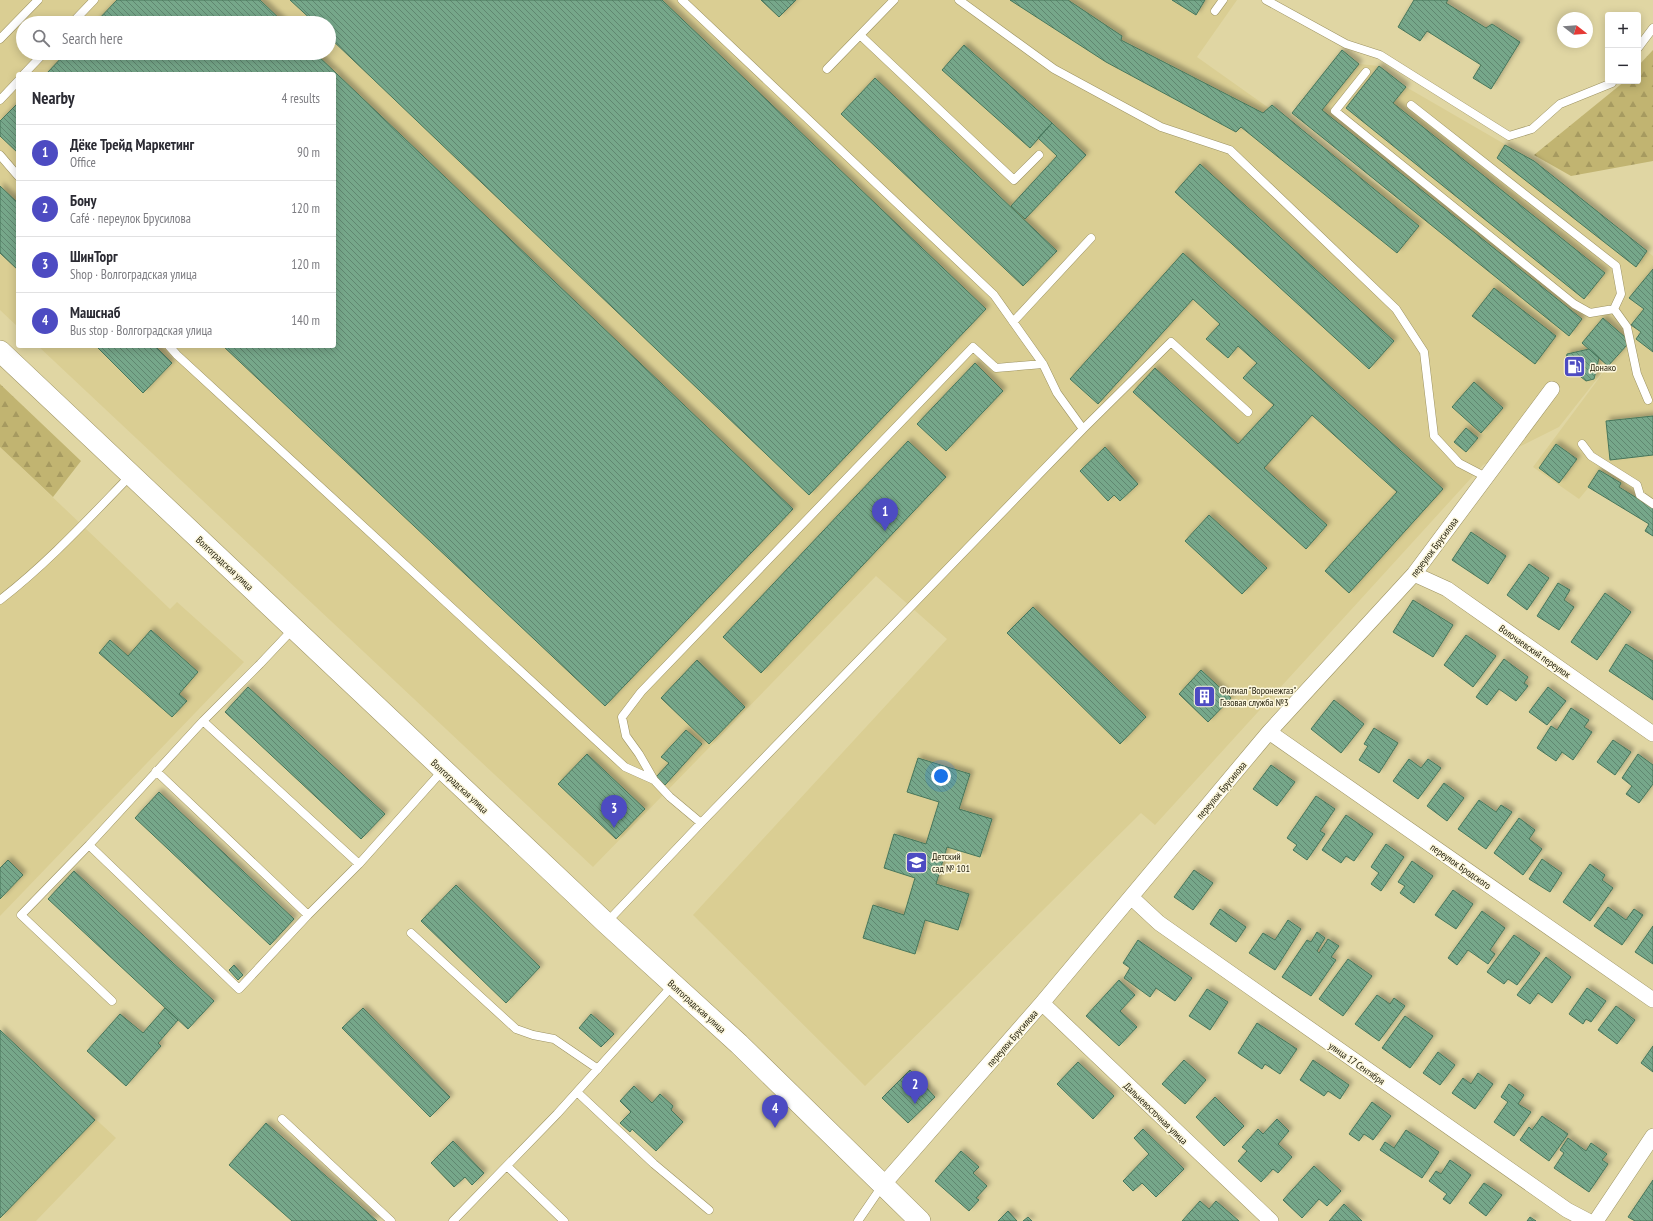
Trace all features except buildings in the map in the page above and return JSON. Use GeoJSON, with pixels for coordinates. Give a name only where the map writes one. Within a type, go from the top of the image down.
{"type":"FeatureCollection","features":[{"type":"Feature","properties":{"kind":"main road","name":"Волгоградская улица"},"geometry":{"type":"LineString","coordinates":[[0,351],[606,923],[739,1044],[882,1186],[920,1221]]}},
{"type":"Feature","properties":{"kind":"street","name":"переулок Брусилова"},"geometry":{"type":"LineString","coordinates":[[882,1186],[1042,1003],[1269,732],[1414,574],[1552,390]]}},
{"type":"Feature","properties":{"kind":"street","name":"Волочаевский переулок"},"geometry":{"type":"LineString","coordinates":[[1414,574],[1447,589],[1653,734]]}},
{"type":"Feature","properties":{"kind":"street","name":"переулок Бродского"},"geometry":{"type":"LineString","coordinates":[[1269,732],[1653,1000]]}},
{"type":"Feature","properties":{"kind":"street","name":"улица 17 Сентября"},"geometry":{"type":"LineString","coordinates":[[1131,897],[1159,923],[1567,1210],[1588,1221]]}},
{"type":"Feature","properties":{"kind":"street","name":"Дальневосточная улица"},"geometry":{"type":"LineString","coordinates":[[1042,1003],[1271,1221]]}},
{"type":"Feature","properties":{"kind":"street"},"geometry":{"type":"LineString","coordinates":[[1596,1221],[1653,1136]]}},
{"type":"Feature","properties":{"kind":"lane"},"geometry":{"type":"LineString","coordinates":[[22,16],[38,0]]}},
{"type":"Feature","properties":{"kind":"lane"},"geometry":{"type":"LineString","coordinates":[[79,16],[94,0]]}},
{"type":"Feature","properties":{"kind":"lane"},"geometry":{"type":"LineString","coordinates":[[682,0],[994,295],[1043,364],[1057,393],[1083,429]]}},
{"type":"Feature","properties":{"kind":"lane"},"geometry":{"type":"LineString","coordinates":[[828,69],[894,0]]}},
{"type":"Feature","properties":{"kind":"lane"},"geometry":{"type":"LineString","coordinates":[[959,0],[1054,69],[1161,127],[1230,150],[1396,309],[1424,352],[1434,436],[1459,463],[1486,477]]}},
{"type":"Feature","properties":{"kind":"lane"},"geometry":{"type":"LineString","coordinates":[[1215,11],[1223,0]]}},
{"type":"Feature","properties":{"kind":"lane"},"geometry":{"type":"LineString","coordinates":[[1266,0],[1346,44],[1380,55],[1509,136],[1532,129],[1560,104],[1610,84]]}},
{"type":"Feature","properties":{"kind":"lane"},"geometry":{"type":"LineString","coordinates":[[0,39],[16,23]]}},
{"type":"Feature","properties":{"kind":"lane"},"geometry":{"type":"LineString","coordinates":[[1641,44],[1653,28]]}},
{"type":"Feature","properties":{"kind":"lane"},"geometry":{"type":"LineString","coordinates":[[860,35],[1014,180],[1039,155]]}},
{"type":"Feature","properties":{"kind":"lane"},"geometry":{"type":"LineString","coordinates":[[26,72],[37,60]]}},
{"type":"Feature","properties":{"kind":"lane"},"geometry":{"type":"LineString","coordinates":[[1366,72],[1334,111],[1574,304],[1590,313],[1614,310]]}},
{"type":"Feature","properties":{"kind":"lane"},"geometry":{"type":"LineString","coordinates":[[0,100],[16,83]]}},
{"type":"Feature","properties":{"kind":"lane"},"geometry":{"type":"LineString","coordinates":[[1412,105],[1616,266],[1622,294],[1614,310]]}},
{"type":"Feature","properties":{"kind":"lane"},"geometry":{"type":"LineString","coordinates":[[0,155],[16,174]]}},
{"type":"Feature","properties":{"kind":"lane"},"geometry":{"type":"LineString","coordinates":[[1013,322],[1091,238]]}},
{"type":"Feature","properties":{"kind":"lane"},"geometry":{"type":"LineString","coordinates":[[1614,310],[1627,327],[1637,374],[1648,400]]}},
{"type":"Feature","properties":{"kind":"lane"},"geometry":{"type":"LineString","coordinates":[[606,923],[1083,429],[1171,342],[1248,412]]}},
{"type":"Feature","properties":{"kind":"lane"},"geometry":{"type":"LineString","coordinates":[[701,823],[670,797],[654,780],[640,754],[626,736],[622,717],[641,692],[973,347],[996,368],[1043,364]]}},
{"type":"Feature","properties":{"kind":"lane"},"geometry":{"type":"LineString","coordinates":[[171,348],[625,767],[654,780]]}},
{"type":"Feature","properties":{"kind":"lane"},"geometry":{"type":"LineString","coordinates":[[1582,444],[1591,456],[1637,485],[1640,495],[1653,504]]}},
{"type":"Feature","properties":{"kind":"lane"},"geometry":{"type":"LineString","coordinates":[[0,600],[14,590],[83,526],[132,475]]}},
{"type":"Feature","properties":{"kind":"lane"},"geometry":{"type":"LineString","coordinates":[[112,1002],[21,915],[89,845],[203,721],[294,628]]}},
{"type":"Feature","properties":{"kind":"lane"},"geometry":{"type":"LineString","coordinates":[[203,721],[359,864]]}},
{"type":"Feature","properties":{"kind":"lane"},"geometry":{"type":"LineString","coordinates":[[89,845],[239,989],[308,914],[359,864],[443,770]]}},
{"type":"Feature","properties":{"kind":"lane"},"geometry":{"type":"LineString","coordinates":[[156,771],[308,914]]}},
{"type":"Feature","properties":{"kind":"lane"},"geometry":{"type":"LineString","coordinates":[[411,933],[516,1029],[533,1035],[554,1039],[598,1069]]}},
{"type":"Feature","properties":{"kind":"lane"},"geometry":{"type":"LineString","coordinates":[[453,1221],[577,1092],[673,985]]}},
{"type":"Feature","properties":{"kind":"lane"},"geometry":{"type":"LineString","coordinates":[[577,1092],[654,1164],[709,1210]]}},
{"type":"Feature","properties":{"kind":"lane"},"geometry":{"type":"LineString","coordinates":[[282,1119],[392,1221]]}},
{"type":"Feature","properties":{"kind":"lane"},"geometry":{"type":"LineString","coordinates":[[507,1166],[564,1221]]}},
{"type":"Feature","properties":{"kind":"lane"},"geometry":{"type":"LineString","coordinates":[[858,1221],[882,1186]]}},
{"type":"Feature","properties":{"kind":"shaded area"},"geometry":{"type":"Polygon","coordinates":[[[0,0],[1237,0],[1197,57],[1407,206],[1292,113],[1342,50],[1359,64],[1379,66],[1406,87],[1534,161],[1653,256],[1653,536],[1645,531],[1649,524],[1589,487],[1579,499],[1533,467],[1608,366],[1627,345],[1625,337],[1623,336],[1623,346],[1559,427],[1483,465],[1155,825],[1141,813],[865,1086],[693,915],[947,639],[876,576],[593,867],[40,348],[336,348],[336,72],[16,72],[16,325],[0,310],[0,0]]]}},
{"type":"Feature","properties":{"kind":"shaded area"},"geometry":{"type":"Polygon","coordinates":[[[0,447],[170,609],[177,602],[244,662],[0,916],[0,447]]]}},
{"type":"Feature","properties":{"kind":"shaded area"},"geometry":{"type":"Polygon","coordinates":[[[0,1030],[116,1138],[36,1221],[0,1221],[0,1030]]]}},
{"type":"Feature","properties":{"kind":"green space"},"geometry":{"type":"Polygon","coordinates":[[[1653,50],[1653,161],[1571,176],[1534,155],[1621,84],[1641,84],[1641,63],[1653,50]]]}},
{"type":"Feature","properties":{"kind":"green space"},"geometry":{"type":"Polygon","coordinates":[[[0,384],[81,461],[53,497],[0,447],[0,384]]]}},
{"type":"Feature","properties":{"kind":"place","name":"Донако"},"geometry":{"type":"Point","coordinates":[1574,367]}},
{"type":"Feature","properties":{"kind":"place","name":"Дёке Трейд Маркетинг"},"geometry":{"type":"Point","coordinates":[885,531]}},
{"type":"Feature","properties":{"kind":"place","name":"Филиал \"Воронежгаз\" Газовая служба №3"},"geometry":{"type":"Point","coordinates":[1205,696]}},
{"type":"Feature","properties":{"kind":"place","name":"ШинТорг"},"geometry":{"type":"Point","coordinates":[614,828]}},
{"type":"Feature","properties":{"kind":"place","name":"Детский сад № 101"},"geometry":{"type":"Point","coordinates":[917,862]}},
{"type":"Feature","properties":{"kind":"place","name":"Бону"},"geometry":{"type":"Point","coordinates":[915,1104]}},
{"type":"Feature","properties":{"kind":"place","name":"Машснаб"},"geometry":{"type":"Point","coordinates":[775,1128]}}]}
